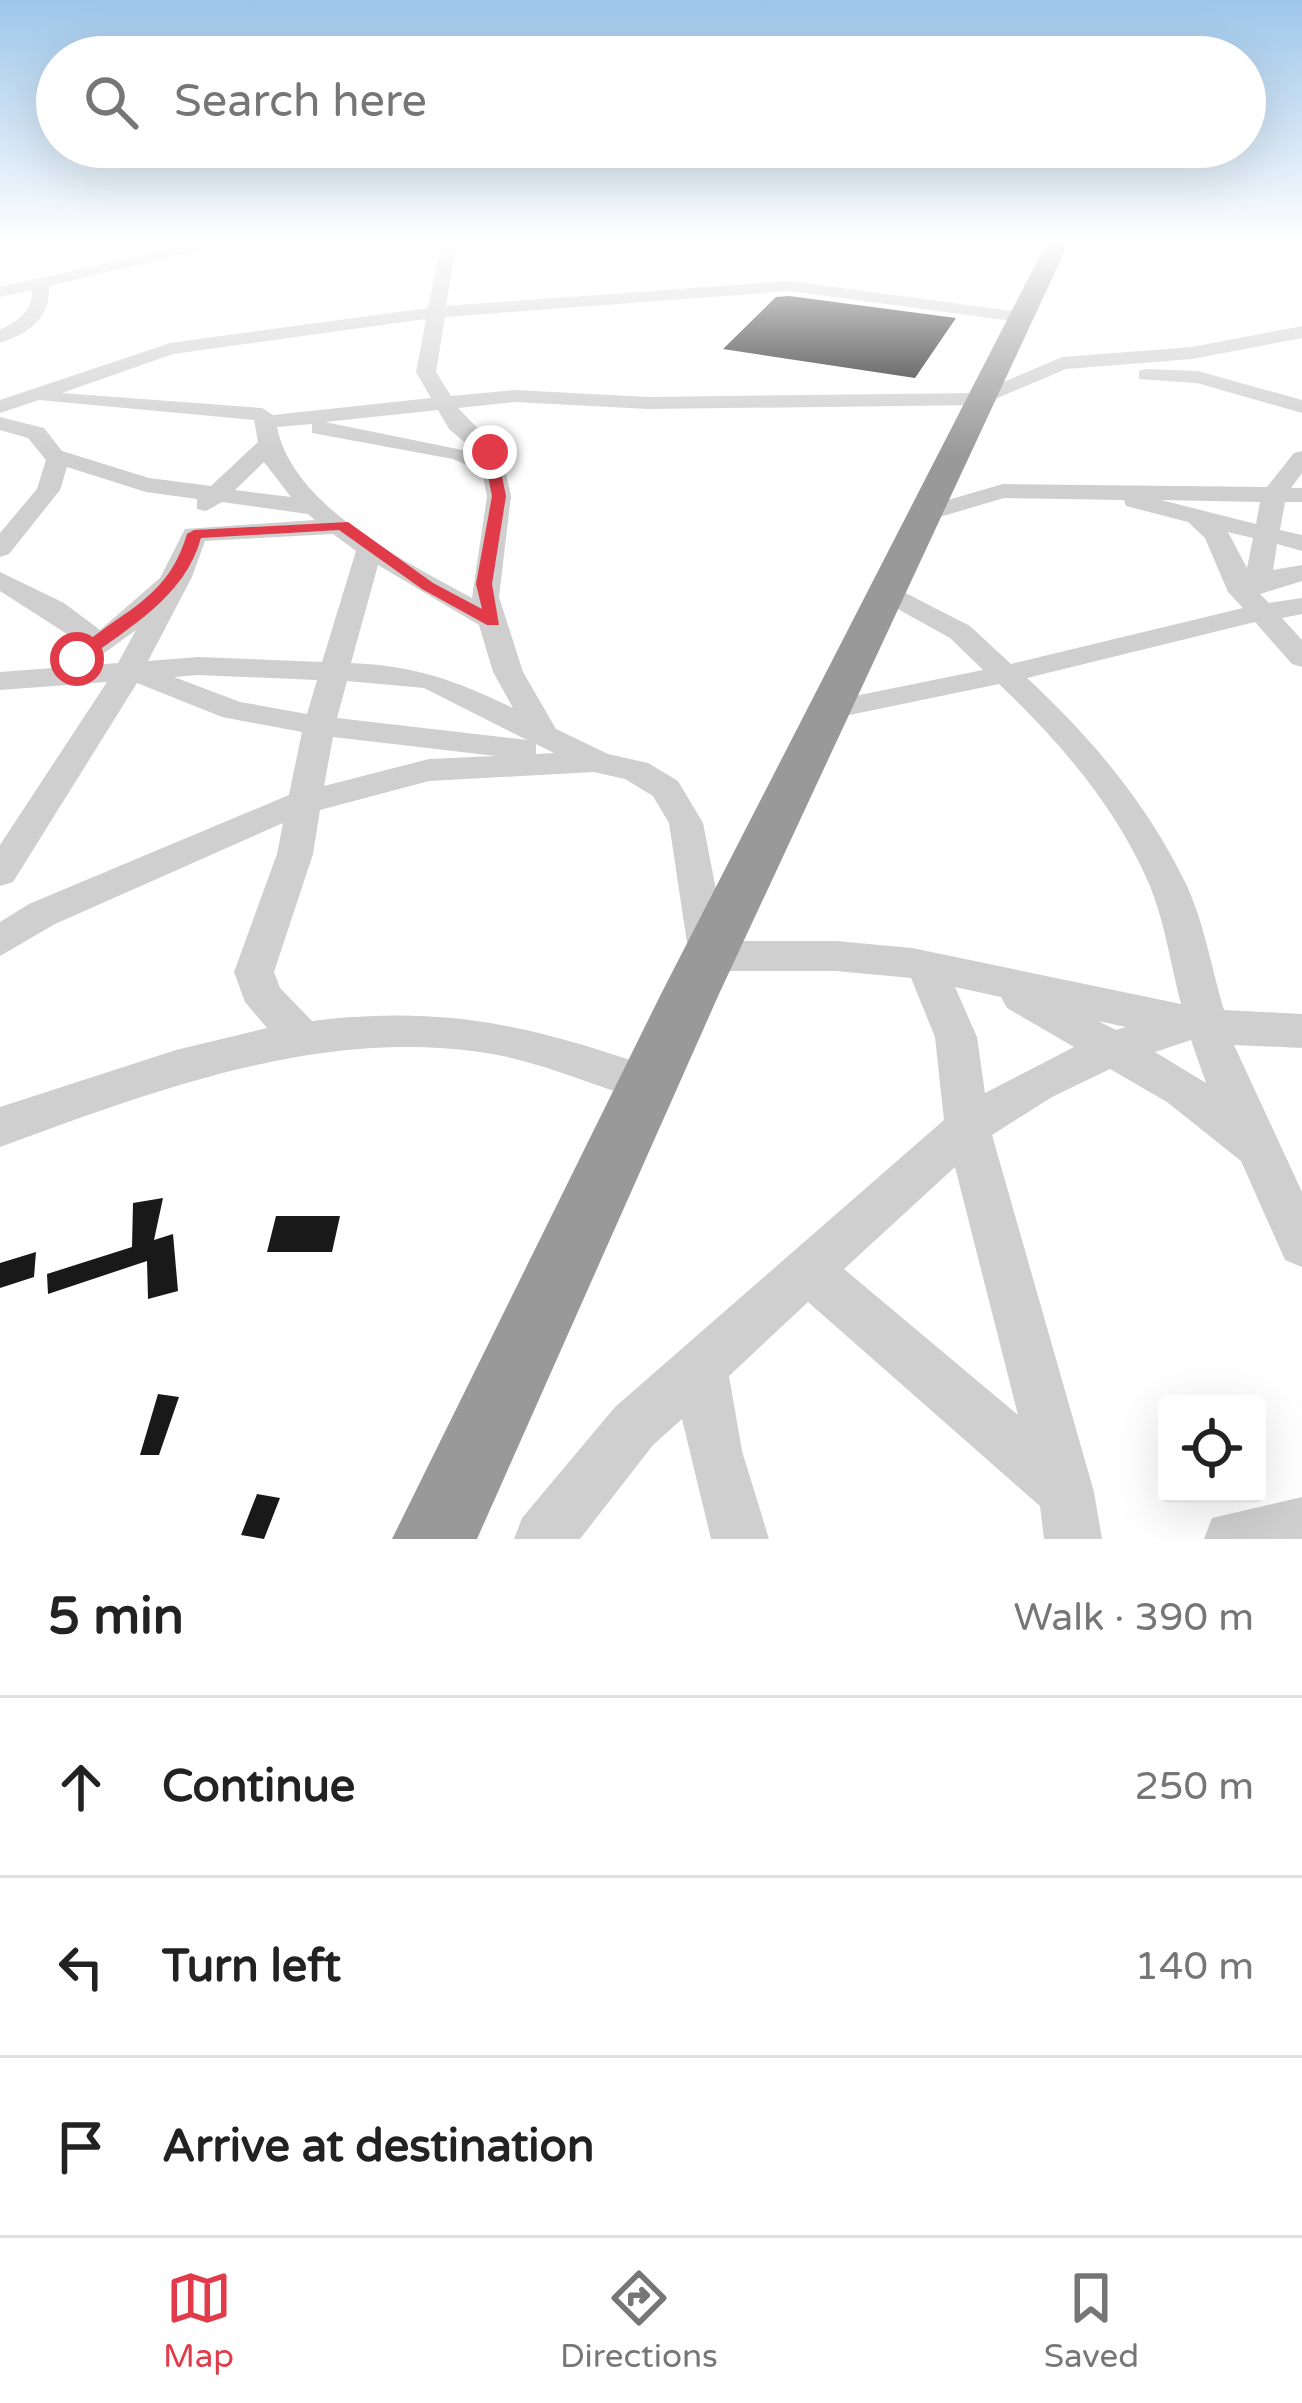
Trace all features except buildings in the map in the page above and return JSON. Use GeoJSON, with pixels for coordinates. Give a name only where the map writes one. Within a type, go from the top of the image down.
{"type":"FeatureCollection","features":[{"type":"Feature","properties":{"kind":"highway"},"geometry":{"type":"LineString","coordinates":[[434,1539],[647,1084],[926,514],[1003,390],[1023,312]]}},
{"type":"Feature","properties":{"kind":"street"},"geometry":{"type":"LineString","coordinates":[[0,337],[38,312]]}},
{"type":"Feature","properties":{"kind":"street"},"geometry":{"type":"LineString","coordinates":[[12,415],[170,349],[440,312],[425,373],[457,424],[490,452],[499,496],[484,584],[508,672],[542,732]]}},
{"type":"Feature","properties":{"kind":"street"},"geometry":{"type":"LineString","coordinates":[[989,312],[1021,316]]}},
{"type":"Feature","properties":{"kind":"street"},"geometry":{"type":"LineString","coordinates":[[1003,390],[1062,363],[1192,353],[1302,332]]}},
{"type":"Feature","properties":{"kind":"street"},"geometry":{"type":"LineString","coordinates":[[0,873],[100,723],[178,577],[213,494],[268,433],[292,420],[515,396],[648,403],[1003,390],[1110,373],[1189,376],[1302,407]]}},
{"type":"Feature","properties":{"kind":"street"},"geometry":{"type":"LineString","coordinates":[[0,393],[12,415],[56,456],[136,483],[317,508]]}},
{"type":"Feature","properties":{"kind":"street"},"geometry":{"type":"LineString","coordinates":[[12,415],[141,403],[262,414],[272,456],[290,483],[317,508],[428,586],[493,621]]}},
{"type":"Feature","properties":{"kind":"street"},"geometry":{"type":"LineString","coordinates":[[292,420],[459,453],[493,468]]}},
{"type":"Feature","properties":{"kind":"street"},"geometry":{"type":"LineString","coordinates":[[0,549],[54,481],[56,456]]}},
{"type":"Feature","properties":{"kind":"street"},"geometry":{"type":"LineString","coordinates":[[1302,458],[1274,497],[1264,535],[1276,601],[1302,658]]}},
{"type":"Feature","properties":{"kind":"street"},"geometry":{"type":"LineString","coordinates":[[926,514],[986,493],[1213,490],[1302,495]]}},
{"type":"Feature","properties":{"kind":"street"},"geometry":{"type":"LineString","coordinates":[[1104,493],[1302,543]]}},
{"type":"Feature","properties":{"kind":"street"},"geometry":{"type":"LineString","coordinates":[[1198,520],[1276,601]]}},
{"type":"Feature","properties":{"kind":"street"},"geometry":{"type":"LineString","coordinates":[[194,534],[343,526]]}},
{"type":"Feature","properties":{"kind":"street"},"geometry":{"type":"LineString","coordinates":[[304,1040],[254,984],[295,854],[320,725],[370,546]]}},
{"type":"Feature","properties":{"kind":"street"},"geometry":{"type":"LineString","coordinates":[[830,710],[1006,674],[1276,601],[1302,573]]}},
{"type":"Feature","properties":{"kind":"street"},"geometry":{"type":"LineString","coordinates":[[0,707],[100,643],[178,577]]}},
{"type":"Feature","properties":{"kind":"street"},"geometry":{"type":"LineString","coordinates":[[0,580],[54,609],[100,643]]}},
{"type":"Feature","properties":{"kind":"street"},"geometry":{"type":"LineString","coordinates":[[888,592],[951,625],[1006,674],[1091,761],[1152,854],[1169,887],[1188,945],[1200,1023],[1302,1244]]}},
{"type":"Feature","properties":{"kind":"street"},"geometry":{"type":"LineString","coordinates":[[0,681],[198,666],[421,677],[586,756],[655,779],[678,804],[686,823],[709,956],[822,955],[926,966],[1200,1023],[1297,1032]]}},
{"type":"Feature","properties":{"kind":"street"},"geometry":{"type":"LineString","coordinates":[[129,669],[233,710],[320,725],[586,756]]}},
{"type":"Feature","properties":{"kind":"street"},"geometry":{"type":"LineString","coordinates":[[0,941],[66,904],[225,832],[302,803],[428,770],[586,756]]}},
{"type":"Feature","properties":{"kind":"street"},"geometry":{"type":"LineString","coordinates":[[0,916],[66,904]]}},
{"type":"Feature","properties":{"kind":"street"},"geometry":{"type":"LineString","coordinates":[[926,966],[956,1036],[967,1127],[1070,1515]]}},
{"type":"Feature","properties":{"kind":"street"},"geometry":{"type":"LineString","coordinates":[[992,983],[1182,1089],[1258,1151]]}},
{"type":"Feature","properties":{"kind":"street"},"geometry":{"type":"LineString","coordinates":[[543,1539],[634,1426],[967,1127],[1037,1084],[1114,1048],[1200,1023]]}},
{"type":"Feature","properties":{"kind":"street"},"geometry":{"type":"LineString","coordinates":[[0,1127],[236,1051],[422,1030],[484,1035],[647,1084]]}},
{"type":"Feature","properties":{"kind":"street"},"geometry":{"type":"LineString","coordinates":[[806,1268],[1070,1515]]}},
{"type":"Feature","properties":{"kind":"street"},"geometry":{"type":"LineString","coordinates":[[701,1368],[714,1451],[740,1539]]}},
{"type":"Feature","properties":{"kind":"street"},"geometry":{"type":"LineString","coordinates":[[1233,1539],[1302,1526]]}},
{"type":"Feature","properties":{"kind":"route"},"geometry":{"type":"LineString","coordinates":[[77,659],[170,588],[185,566],[194,534],[343,526],[428,586],[493,621],[484,584],[499,496],[490,452]]}}]}
